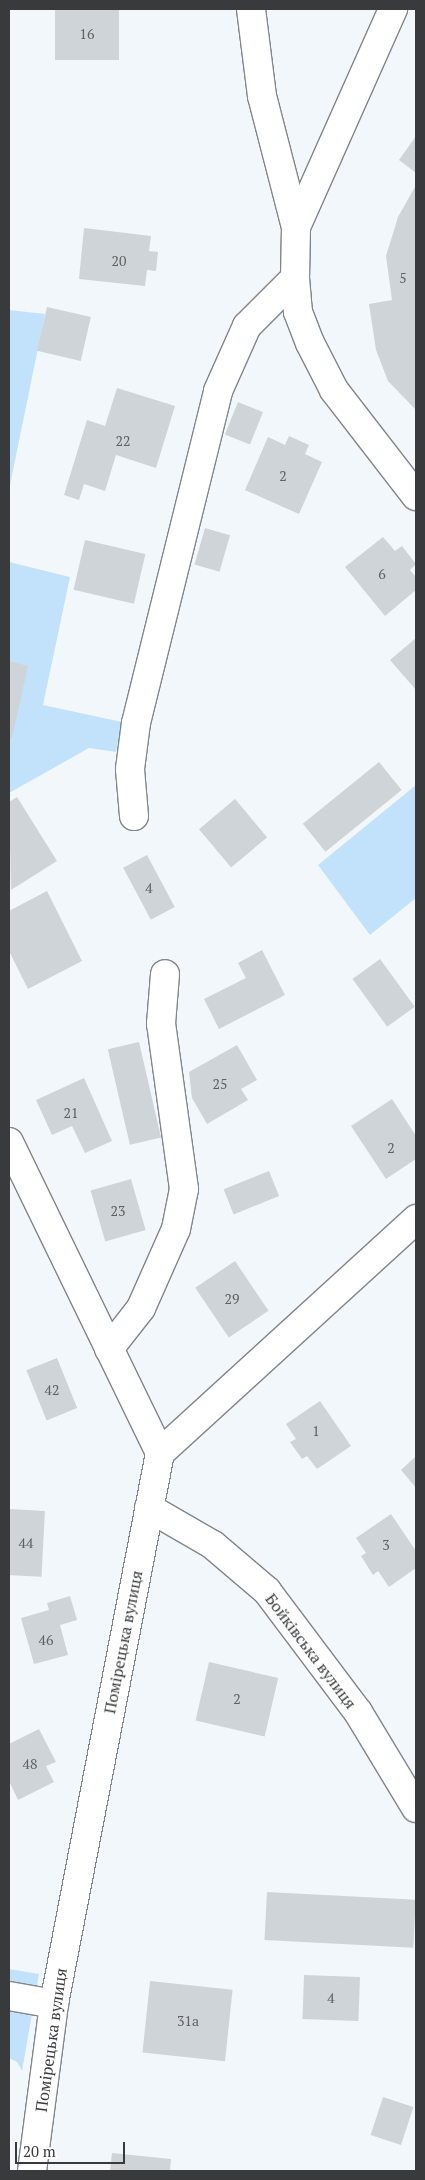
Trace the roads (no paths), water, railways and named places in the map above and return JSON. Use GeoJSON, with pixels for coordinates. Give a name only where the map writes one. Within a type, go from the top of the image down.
{"type":"FeatureCollection","features":[{"type":"Feature","properties":{"kind":"street"},"geometry":{"type":"LineString","coordinates":[[251,9],[262,96],[296,227],[294,278],[298,312],[310,343],[334,390],[416,496]]}},
{"type":"Feature","properties":{"kind":"street"},"geometry":{"type":"LineString","coordinates":[[296,227],[394,9]]}},
{"type":"Feature","properties":{"kind":"street"},"geometry":{"type":"LineString","coordinates":[[134,816],[130,770],[136,723],[218,391],[247,326],[294,278]]}},
{"type":"Feature","properties":{"kind":"street"},"geometry":{"type":"LineString","coordinates":[[110,1349],[141,1308],[176,1230],[184,1188],[161,1024],[165,974]]}},
{"type":"Feature","properties":{"kind":"street"},"geometry":{"type":"LineString","coordinates":[[9,1142],[160,1452],[416,1219]]}},
{"type":"Feature","properties":{"kind":"street","name":"Помірецька вулиця"},"geometry":{"type":"LineString","coordinates":[[32,2171],[54,2004],[160,1452]]}},
{"type":"Feature","properties":{"kind":"street","name":"Бойківська вулиця"},"geometry":{"type":"LineString","coordinates":[[149,1508],[213,1545],[267,1591],[358,1712],[416,1808]]}},
{"type":"Feature","properties":{"kind":"street"},"geometry":{"type":"LineString","coordinates":[[9,1996],[54,2004]]}}]}
